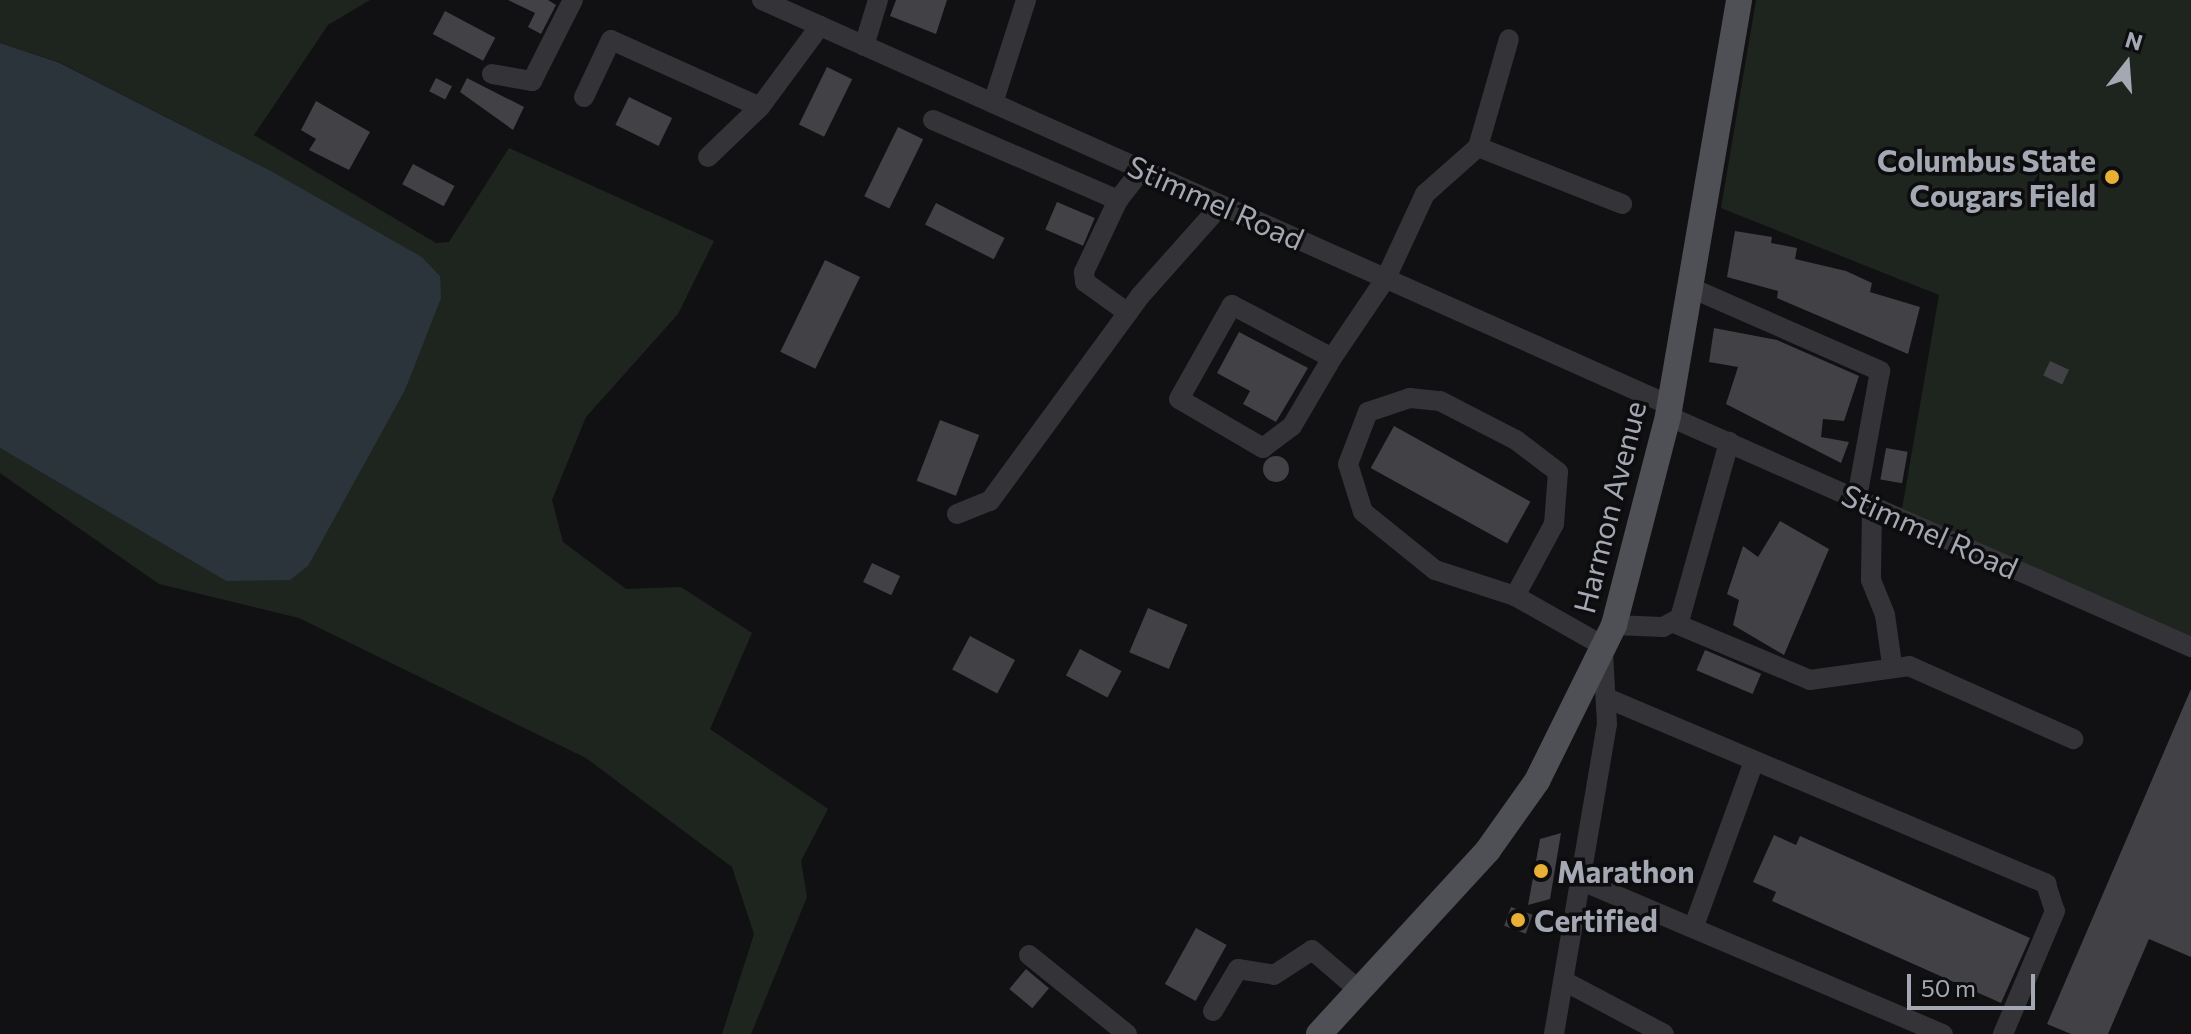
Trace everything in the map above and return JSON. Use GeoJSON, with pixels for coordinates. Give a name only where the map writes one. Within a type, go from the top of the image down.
{"type":"FeatureCollection","features":[{"type":"Feature","properties":{"kind":"main road","name":"Harmon Avenue"},"geometry":{"type":"LineString","coordinates":[[1319,1034],[1488,850],[1537,781],[1607,641],[1669,410],[1739,0]]}},
{"type":"Feature","properties":{"kind":"street"},"geometry":{"type":"LineString","coordinates":[[492,74],[532,81],[573,0]]}},
{"type":"Feature","properties":{"kind":"street","name":"Stimmel Road"},"geometry":{"type":"LineString","coordinates":[[762,0],[1386,278],[1669,410],[1729,442],[2191,647]]}},
{"type":"Feature","properties":{"kind":"street"},"geometry":{"type":"LineString","coordinates":[[864,46],[878,0]]}},
{"type":"Feature","properties":{"kind":"street"},"geometry":{"type":"LineString","coordinates":[[993,103],[1026,0]]}},
{"type":"Feature","properties":{"kind":"street"},"geometry":{"type":"LineString","coordinates":[[708,157],[760,107],[820,26]]}},
{"type":"Feature","properties":{"kind":"street"},"geometry":{"type":"LineString","coordinates":[[1332,358],[1232,305],[1179,399],[1263,448],[1292,426],[1332,358],[1386,278],[1425,194],[1478,147],[1509,39]]}},
{"type":"Feature","properties":{"kind":"street"},"geometry":{"type":"LineString","coordinates":[[584,97],[611,40],[760,107]]}},
{"type":"Feature","properties":{"kind":"street"},"geometry":{"type":"LineString","coordinates":[[933,120],[1118,200]]}},
{"type":"Feature","properties":{"kind":"street"},"geometry":{"type":"LineString","coordinates":[[1478,147],[1622,204]]}},
{"type":"Feature","properties":{"kind":"street"},"geometry":{"type":"LineString","coordinates":[[1128,313],[1085,282],[1084,272],[1118,200],[1142,169]]}},
{"type":"Feature","properties":{"kind":"street"},"geometry":{"type":"LineString","coordinates":[[957,514],[990,501],[1128,313],[1221,205]]}},
{"type":"Feature","properties":{"kind":"street"},"geometry":{"type":"LineString","coordinates":[[1689,287],[1880,371],[1864,502],[1871,580],[1885,615],[1892,664]]}},
{"type":"Feature","properties":{"kind":"street"},"geometry":{"type":"LineString","coordinates":[[1515,596],[1554,524],[1558,472],[1516,440],[1440,401],[1410,398],[1368,412],[1348,464],[1363,512],[1435,570],[1515,596],[1607,641],[1674,623],[1810,680],[1837,682],[1892,664],[2073,739]]}},
{"type":"Feature","properties":{"kind":"street"},"geometry":{"type":"LineString","coordinates":[[1674,623],[1729,442]]}},
{"type":"Feature","properties":{"kind":"street"},"geometry":{"type":"LineString","coordinates":[[1554,1034],[1582,881],[1609,699],[1607,641]]}},
{"type":"Feature","properties":{"kind":"street"},"geometry":{"type":"LineString","coordinates":[[1609,699],[2046,884],[2055,911],[2003,1034]]}},
{"type":"Feature","properties":{"kind":"street"},"geometry":{"type":"LineString","coordinates":[[1694,926],[1754,761]]}},
{"type":"Feature","properties":{"kind":"street"},"geometry":{"type":"LineString","coordinates":[[1582,881],[1943,1034]]}},
{"type":"Feature","properties":{"kind":"street"},"geometry":{"type":"LineString","coordinates":[[1213,1011],[1238,969],[1274,975],[1312,950],[1360,991]]}},
{"type":"Feature","properties":{"kind":"street"},"geometry":{"type":"LineString","coordinates":[[1029,955],[1127,1034]]}},
{"type":"Feature","properties":{"kind":"street"},"geometry":{"type":"LineString","coordinates":[[1564,981],[1664,1034]]}},
{"type":"Feature","properties":{"kind":"shaded area"},"geometry":{"type":"Polygon","coordinates":[[[0,0],[370,0],[328,25],[254,135],[436,243],[449,242],[509,148],[714,241],[678,314],[586,417],[552,500],[563,542],[626,589],[681,587],[752,633],[710,729],[828,809],[801,861],[807,897],[751,1034],[722,1034],[754,934],[732,867],[586,758],[299,618],[159,584],[0,473],[0,448],[226,581],[356,471],[405,390],[440,276],[422,257],[273,172],[61,63],[0,43],[0,0]]]}},
{"type":"Feature","properties":{"kind":"shaded area"},"geometry":{"type":"Polygon","coordinates":[[[1756,0],[2191,0],[2191,636],[1902,509],[1939,295],[1721,208],[1756,0]]]}},
{"type":"Feature","properties":{"kind":"shaded area"},"geometry":{"type":"Polygon","coordinates":[[[0,43],[60,63],[273,172],[422,257],[440,276],[441,298],[405,390],[308,566],[290,580],[226,581],[0,448],[0,43]]]}},
{"type":"Feature","properties":{"kind":"building"},"geometry":{"type":"Polygon","coordinates":[[[508,0],[548,0],[556,5],[541,34],[528,27],[535,13],[508,0]]]}},
{"type":"Feature","properties":{"kind":"building"},"geometry":{"type":"Polygon","coordinates":[[[896,0],[947,0],[936,34],[890,16],[896,0]]]}},
{"type":"Feature","properties":{"kind":"building"},"geometry":{"type":"Polygon","coordinates":[[[445,11],[495,38],[483,61],[433,34],[445,11]]]}},
{"type":"Feature","properties":{"kind":"building"},"geometry":{"type":"Polygon","coordinates":[[[827,67],[852,79],[824,137],[799,125],[827,67]]]}},
{"type":"Feature","properties":{"kind":"building"},"geometry":{"type":"Polygon","coordinates":[[[436,78],[452,86],[445,100],[429,91],[436,78]]]}},
{"type":"Feature","properties":{"kind":"building"},"geometry":{"type":"Polygon","coordinates":[[[467,78],[524,107],[513,130],[460,92],[467,78]]]}},
{"type":"Feature","properties":{"kind":"building"},"geometry":{"type":"Polygon","coordinates":[[[629,97],[672,118],[659,146],[615,125],[629,97]]]}},
{"type":"Feature","properties":{"kind":"building"},"geometry":{"type":"Polygon","coordinates":[[[316,101],[370,132],[349,170],[309,150],[316,139],[301,130],[316,101]]]}},
{"type":"Feature","properties":{"kind":"building"},"geometry":{"type":"Polygon","coordinates":[[[898,127],[923,139],[889,208],[864,196],[898,127]]]}},
{"type":"Feature","properties":{"kind":"building"},"geometry":{"type":"Polygon","coordinates":[[[413,164],[454,186],[444,206],[402,184],[413,164]]]}},
{"type":"Feature","properties":{"kind":"building"},"geometry":{"type":"Polygon","coordinates":[[[1057,202],[1095,218],[1083,246],[1045,230],[1057,202]]]}},
{"type":"Feature","properties":{"kind":"building"},"geometry":{"type":"Polygon","coordinates":[[[936,203],[1005,238],[994,259],[925,224],[936,203]]]}},
{"type":"Feature","properties":{"kind":"building"},"geometry":{"type":"Polygon","coordinates":[[[1735,231],[1772,237],[1771,243],[1797,248],[1795,259],[1846,271],[1872,283],[1870,292],[1920,307],[1908,354],[1777,298],[1778,291],[1727,277],[1735,231]]]}},
{"type":"Feature","properties":{"kind":"building"},"geometry":{"type":"Polygon","coordinates":[[[825,260],[860,277],[815,369],[780,352],[825,260]]]}},
{"type":"Feature","properties":{"kind":"building"},"geometry":{"type":"Polygon","coordinates":[[[1714,328],[1777,340],[1859,376],[1844,421],[1823,419],[1821,437],[1849,442],[1841,463],[1726,404],[1738,367],[1709,362],[1714,328]]]}},
{"type":"Feature","properties":{"kind":"building"},"geometry":{"type":"Polygon","coordinates":[[[1239,332],[1308,368],[1276,422],[1243,404],[1250,391],[1217,373],[1239,332]]]}},
{"type":"Feature","properties":{"kind":"building"},"geometry":{"type":"Polygon","coordinates":[[[2050,361],[2069,370],[2062,384],[2043,376],[2050,361]]]}},
{"type":"Feature","properties":{"kind":"building"},"geometry":{"type":"Polygon","coordinates":[[[940,420],[979,435],[956,496],[917,481],[940,420]]]}},
{"type":"Feature","properties":{"kind":"building"},"geometry":{"type":"Polygon","coordinates":[[[1394,426],[1530,502],[1507,544],[1371,468],[1394,426]]]}},
{"type":"Feature","properties":{"kind":"building"},"geometry":{"type":"Polygon","coordinates":[[[1886,448],[1908,452],[1902,483],[1880,480],[1886,448]]]}},
{"type":"Feature","properties":{"kind":"building"},"geometry":{"type":"Polygon","coordinates":[[[1276,456],[1285,460],[1289,469],[1285,478],[1276,482],[1267,478],[1263,469],[1267,460],[1276,456]]]}},
{"type":"Feature","properties":{"kind":"building"},"geometry":{"type":"Polygon","coordinates":[[[1780,521],[1829,549],[1784,655],[1733,625],[1739,600],[1727,594],[1743,546],[1758,557],[1780,521]]]}},
{"type":"Feature","properties":{"kind":"building"},"geometry":{"type":"Polygon","coordinates":[[[872,563],[900,576],[891,595],[863,582],[872,563]]]}},
{"type":"Feature","properties":{"kind":"building"},"geometry":{"type":"Polygon","coordinates":[[[1148,608],[1188,625],[1169,669],[1129,652],[1148,608]]]}},
{"type":"Feature","properties":{"kind":"building"},"geometry":{"type":"Polygon","coordinates":[[[970,636],[1015,660],[997,693],[952,670],[970,636]]]}},
{"type":"Feature","properties":{"kind":"building"},"geometry":{"type":"Polygon","coordinates":[[[1080,649],[1121,671],[1107,698],[1066,675],[1080,649]]]}},
{"type":"Feature","properties":{"kind":"building"},"geometry":{"type":"Polygon","coordinates":[[[1705,650],[1761,674],[1753,694],[1696,670],[1705,650]]]}},
{"type":"Feature","properties":{"kind":"building"},"geometry":{"type":"Polygon","coordinates":[[[2191,689],[2191,957],[2149,939],[2108,1034],[2071,1034],[2047,1024],[2191,689]]]}},
{"type":"Feature","properties":{"kind":"building"},"geometry":{"type":"Polygon","coordinates":[[[1561,833],[1550,899],[1528,905],[1540,839],[1561,833]]]}},
{"type":"Feature","properties":{"kind":"building"},"geometry":{"type":"Polygon","coordinates":[[[1774,835],[1796,845],[1800,836],[2030,938],[2001,1003],[1772,901],[1776,892],[1753,882],[1774,835]]]}},
{"type":"Feature","properties":{"kind":"building","name":"Certified"},"geometry":{"type":"Polygon","coordinates":[[[1511,907],[1533,915],[1526,934],[1504,926],[1511,907]]]}},
{"type":"Feature","properties":{"kind":"building"},"geometry":{"type":"Polygon","coordinates":[[[1196,928],[1227,945],[1196,1001],[1165,984],[1196,928]]]}},
{"type":"Feature","properties":{"kind":"building"},"geometry":{"type":"Polygon","coordinates":[[[1026,969],[1049,988],[1032,1008],[1009,989],[1026,969]]]}},
{"type":"Feature","properties":{"kind":"place","name":"Columbus State Cougars Field"},"geometry":{"type":"Point","coordinates":[2112,177]}},
{"type":"Feature","properties":{"kind":"place","name":"Marathon"},"geometry":{"type":"Point","coordinates":[1541,871]}},
{"type":"Feature","properties":{"kind":"place","name":"Certified"},"geometry":{"type":"Point","coordinates":[1518,920]}}]}
